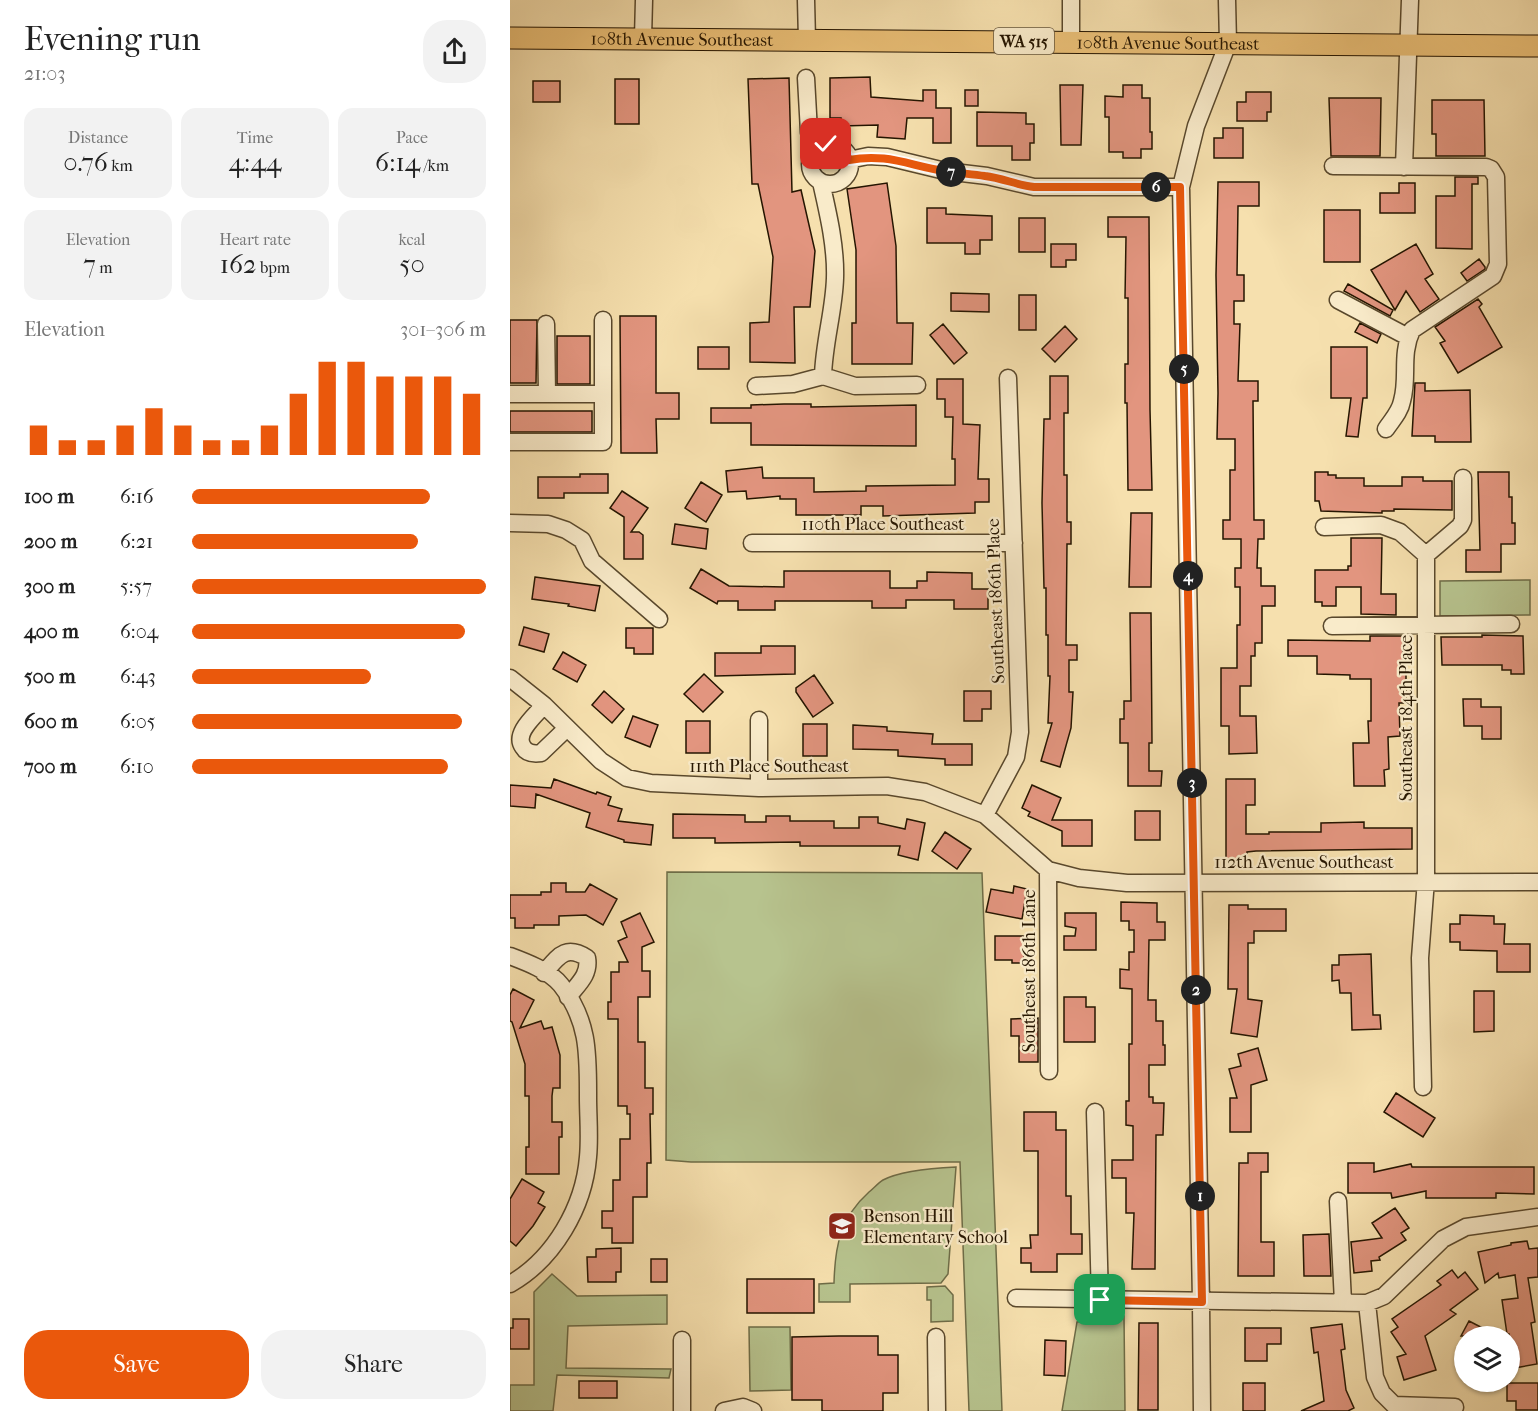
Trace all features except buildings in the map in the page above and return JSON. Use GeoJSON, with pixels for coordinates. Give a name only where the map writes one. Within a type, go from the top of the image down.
{"type":"FeatureCollection","features":[{"type":"Feature","properties":{"kind":"main road","name":"108th Avenue Southeast"},"geometry":{"type":"LineString","coordinates":[[510,38],[1538,46]]}},
{"type":"Feature","properties":{"kind":"street"},"geometry":{"type":"LineString","coordinates":[[806,0],[807,40]]}},
{"type":"Feature","properties":{"kind":"street"},"geometry":{"type":"LineString","coordinates":[[1071,0],[1071,41]]}},
{"type":"Feature","properties":{"kind":"street"},"geometry":{"type":"LineString","coordinates":[[1202,1411],[1202,1302],[1180,187],[1196,126],[1228,43],[1227,0]]}},
{"type":"Feature","properties":{"kind":"street"},"geometry":{"type":"LineString","coordinates":[[1404,167],[1410,0]]}},
{"type":"Feature","properties":{"kind":"street"},"geometry":{"type":"LineString","coordinates":[[643,38],[644,4]]}},
{"type":"Feature","properties":{"kind":"street"},"geometry":{"type":"LineString","coordinates":[[807,78],[809,132],[816,150]]}},
{"type":"Feature","properties":{"kind":"street"},"geometry":{"type":"LineString","coordinates":[[826,144],[843,149],[849,160],[848,172],[844,178],[833,183],[821,182],[810,167],[812,155],[826,144]]}},
{"type":"Feature","properties":{"kind":"street"},"geometry":{"type":"LineString","coordinates":[[849,160],[868,156],[887,158],[1034,187],[1180,187]]}},
{"type":"Feature","properties":{"kind":"street"},"geometry":{"type":"LineString","coordinates":[[1333,166],[1486,167],[1496,177],[1498,264],[1493,276],[1412,330],[1406,343],[1403,400],[1397,414],[1386,429]]}},
{"type":"Feature","properties":{"kind":"street"},"geometry":{"type":"LineString","coordinates":[[821,182],[834,250],[835,279],[824,349],[823,376]]}},
{"type":"Feature","properties":{"kind":"street"},"geometry":{"type":"LineString","coordinates":[[1338,300],[1408,337]]}},
{"type":"Feature","properties":{"kind":"street"},"geometry":{"type":"LineString","coordinates":[[510,442],[603,442],[603,320]]}},
{"type":"Feature","properties":{"kind":"street"},"geometry":{"type":"LineString","coordinates":[[546,324],[547,394]]}},
{"type":"Feature","properties":{"kind":"street"},"geometry":{"type":"LineString","coordinates":[[756,386],[793,384],[823,376],[855,386],[917,385]]}},
{"type":"Feature","properties":{"kind":"street","name":"Southeast 186th Place"},"geometry":{"type":"LineString","coordinates":[[985,815],[1016,757],[1020,732],[1008,378]]}},
{"type":"Feature","properties":{"kind":"street"},"geometry":{"type":"LineString","coordinates":[[510,394],[603,394]]}},
{"type":"Feature","properties":{"kind":"street"},"geometry":{"type":"LineString","coordinates":[[1324,527],[1381,525],[1400,532],[1426,555],[1460,526],[1463,520],[1463,478]]}},
{"type":"Feature","properties":{"kind":"street"},"geometry":{"type":"LineString","coordinates":[[510,523],[548,524],[566,530],[582,540],[592,561],[659,619]]}},
{"type":"Feature","properties":{"kind":"street","name":"110th Place Southeast"},"geometry":{"type":"LineString","coordinates":[[752,543],[1014,543]]}},
{"type":"Feature","properties":{"kind":"street","name":"Southeast 184th Place"},"geometry":{"type":"LineString","coordinates":[[1423,1087],[1420,958],[1426,880],[1426,555]]}},
{"type":"Feature","properties":{"kind":"street"},"geometry":{"type":"LineString","coordinates":[[1332,626],[1511,624]]}},
{"type":"Feature","properties":{"kind":"street","name":"111th Place Southeast"},"geometry":{"type":"LineString","coordinates":[[510,678],[544,705],[601,761],[627,778],[651,783],[759,788],[886,786],[925,792],[985,815]]}},
{"type":"Feature","properties":{"kind":"street"},"geometry":{"type":"LineString","coordinates":[[544,705],[521,734],[520,740],[524,750],[535,754],[541,753],[567,728]]}},
{"type":"Feature","properties":{"kind":"street"},"geometry":{"type":"LineString","coordinates":[[759,720],[759,788]]}},
{"type":"Feature","properties":{"kind":"street","name":"112th Avenue Southeast"},"geometry":{"type":"LineString","coordinates":[[985,815],[1048,870],[1079,878],[1127,883],[1426,880],[1538,882]]}},
{"type":"Feature","properties":{"kind":"street","name":"Southeast 186th Lane"},"geometry":{"type":"LineString","coordinates":[[1048,870],[1049,1071]]}},
{"type":"Feature","properties":{"kind":"street"},"geometry":{"type":"LineString","coordinates":[[544,972],[558,956],[565,952],[580,954],[586,958],[588,966],[586,974],[564,990]]}},
{"type":"Feature","properties":{"kind":"street"},"geometry":{"type":"LineString","coordinates":[[510,956],[544,972],[564,990],[579,1013],[588,1051],[588,1158],[580,1194],[571,1218],[552,1249],[521,1278],[510,1284]]}},
{"type":"Feature","properties":{"kind":"street"},"geometry":{"type":"LineString","coordinates":[[1095,1112],[1100,1300]]}},
{"type":"Feature","properties":{"kind":"street"},"geometry":{"type":"LineString","coordinates":[[1338,1201],[1343,1302]]}},
{"type":"Feature","properties":{"kind":"street"},"geometry":{"type":"LineString","coordinates":[[1016,1298],[1367,1303],[1384,1296],[1443,1239],[1467,1227],[1538,1217]]}},
{"type":"Feature","properties":{"kind":"street"},"geometry":{"type":"LineString","coordinates":[[1367,1303],[1375,1377],[1382,1393],[1394,1405],[1455,1407]]}},
{"type":"Feature","properties":{"kind":"street"},"geometry":{"type":"LineString","coordinates":[[936,1337],[937,1411]]}},
{"type":"Feature","properties":{"kind":"street"},"geometry":{"type":"LineString","coordinates":[[682,1340],[682,1411]]}},
{"type":"Feature","properties":{"kind":"street"},"geometry":{"type":"LineString","coordinates":[[724,1411],[742,1407],[753,1411]]}},
{"type":"Feature","properties":{"kind":"green space"},"geometry":{"type":"Polygon","coordinates":[[[1530,580],[1530,615],[1440,616],[1440,581],[1530,580]]]}},
{"type":"Feature","properties":{"kind":"green space"},"geometry":{"type":"Polygon","coordinates":[[[667,872],[982,873],[1002,1411],[969,1411],[960,1162],[691,1162],[666,1160],[667,872]]]}},
{"type":"Feature","properties":{"kind":"green space"},"geometry":{"type":"Polygon","coordinates":[[[956,1167],[948,1274],[941,1283],[850,1284],[850,1302],[819,1302],[819,1284],[834,1283],[838,1245],[845,1222],[869,1192],[883,1180],[899,1174],[956,1167]]]}},
{"type":"Feature","properties":{"kind":"green space"},"geometry":{"type":"Polygon","coordinates":[[[552,1274],[577,1296],[667,1295],[667,1324],[568,1326],[566,1368],[671,1369],[669,1378],[557,1375],[553,1411],[510,1411],[510,1385],[534,1385],[534,1292],[552,1274]]]}},
{"type":"Feature","properties":{"kind":"green space"},"geometry":{"type":"Polygon","coordinates":[[[945,1286],[953,1295],[953,1321],[931,1322],[931,1300],[927,1300],[927,1287],[945,1286]]]}},
{"type":"Feature","properties":{"kind":"green space"},"geometry":{"type":"Polygon","coordinates":[[[1124,1316],[1125,1411],[1062,1411],[1077,1322],[1124,1316]]]}},
{"type":"Feature","properties":{"kind":"green space"},"geometry":{"type":"Polygon","coordinates":[[[749,1327],[790,1327],[791,1390],[750,1391],[749,1327]]]}},
{"type":"Feature","properties":{"kind":"place","name":"Benson Hill Elementary School"},"geometry":{"type":"Point","coordinates":[842,1226]}},
{"type":"Feature","properties":{"kind":"route"},"geometry":{"type":"LineString","coordinates":[[826,144],[843,149],[849,160],[868,156],[887,158],[1034,187],[1180,187],[1202,1302],[1100,1300]]}}]}
